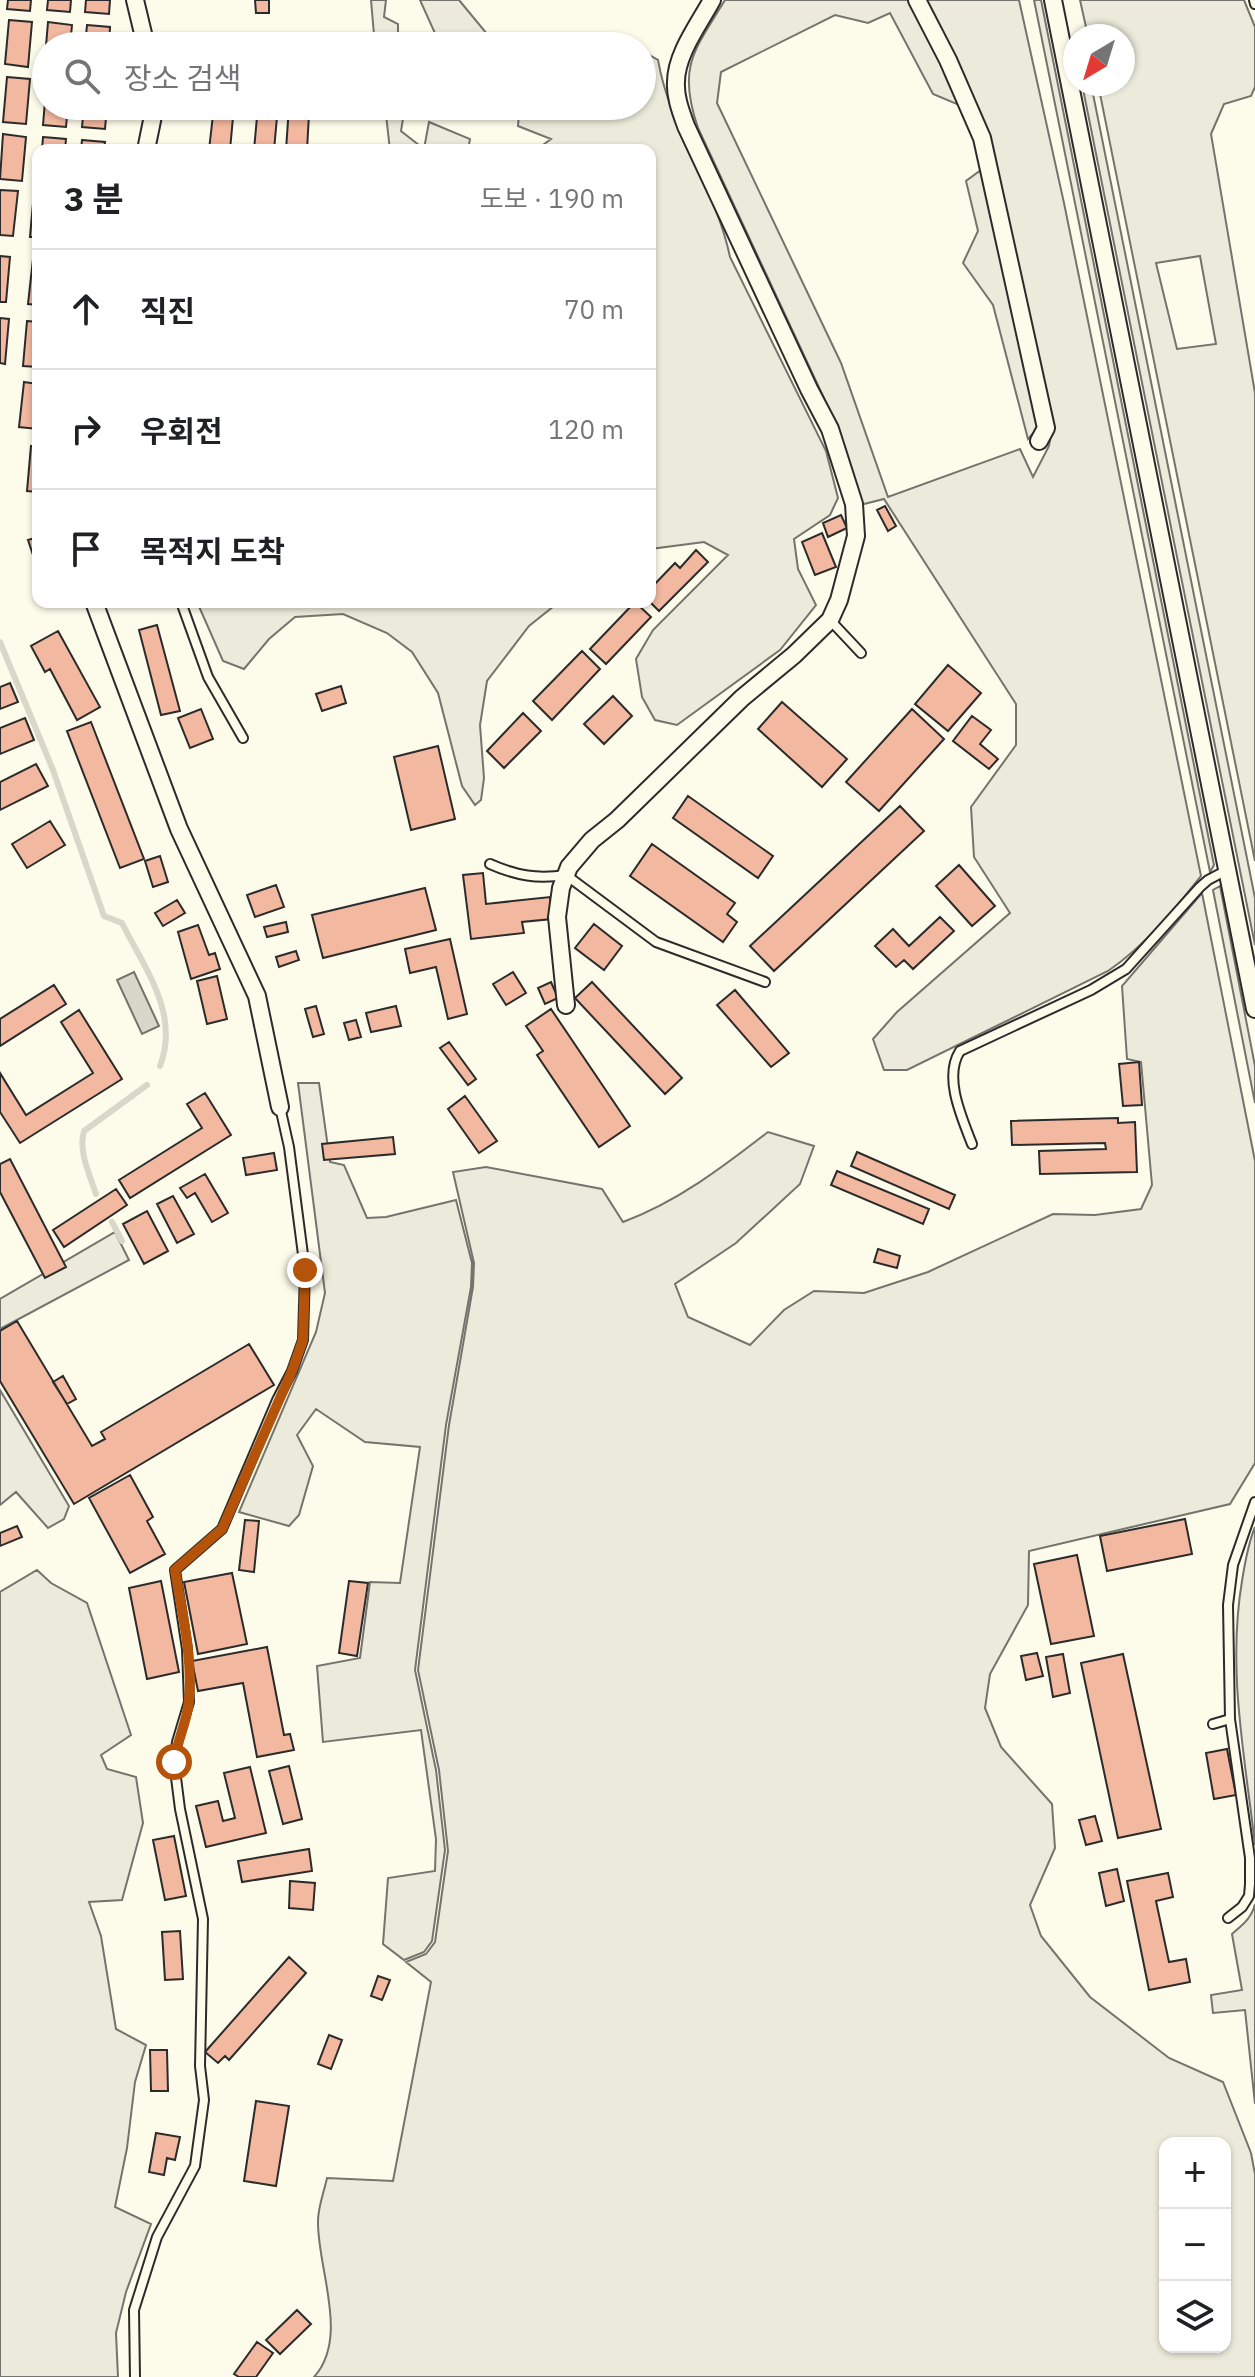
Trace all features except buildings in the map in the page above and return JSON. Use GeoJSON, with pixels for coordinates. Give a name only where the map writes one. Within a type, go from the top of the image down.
{"type":"FeatureCollection","features":[{"type":"Feature","properties":{"kind":"street"},"geometry":{"type":"LineString","coordinates":[[135,0],[143,32]]}},
{"type":"Feature","properties":{"kind":"street"},"geometry":{"type":"LineString","coordinates":[[566,1005],[557,917],[569,867],[592,840],[617,820],[742,698],[830,620],[851,563],[856,536],[854,504],[830,429],[692,139],[678,100],[678,68],[712,0]]}},
{"type":"Feature","properties":{"kind":"street"},"geometry":{"type":"LineString","coordinates":[[917,0],[948,60],[982,138],[1046,428],[1039,441]]}},
{"type":"Feature","properties":{"kind":"street"},"geometry":{"type":"LineString","coordinates":[[1053,0],[1255,1009]]}},
{"type":"Feature","properties":{"kind":"street"},"geometry":{"type":"LineString","coordinates":[[147,144],[152,120]]}},
{"type":"Feature","properties":{"kind":"street"},"geometry":{"type":"LineString","coordinates":[[96,608],[179,829],[257,996],[280,1107]]}},
{"type":"Feature","properties":{"kind":"lane"},"geometry":{"type":"LineString","coordinates":[[183,608],[208,677],[243,738]]}},
{"type":"Feature","properties":{"kind":"lane"},"geometry":{"type":"LineString","coordinates":[[830,620],[861,653]]}},
{"type":"Feature","properties":{"kind":"lane"},"geometry":{"type":"LineString","coordinates":[[490,864],[513,874],[537,879],[566,875],[656,942],[765,982]]}},
{"type":"Feature","properties":{"kind":"lane"},"geometry":{"type":"LineString","coordinates":[[972,1144],[961,1114],[954,1080],[954,1060],[960,1051],[1118,975],[1139,957],[1200,887],[1228,870]]}},
{"type":"Feature","properties":{"kind":"lane"},"geometry":{"type":"LineString","coordinates":[[135,2377],[134,2310],[157,2237],[195,2166],[204,2100],[200,2066],[203,1919],[180,1809],[174,1762],[189,1702],[187,1649],[175,1570],[222,1529],[303,1340],[305,1270],[289,1147],[280,1107]]}},
{"type":"Feature","properties":{"kind":"lane"},"geometry":{"type":"LineString","coordinates":[[1228,1918],[1242,1907],[1249,1896],[1250,1858],[1230,1719],[1228,1605],[1233,1565],[1255,1502]]}},
{"type":"Feature","properties":{"kind":"lane"},"geometry":{"type":"LineString","coordinates":[[1213,1724],[1230,1719]]}},
{"type":"Feature","properties":{"kind":"shaded area"},"geometry":{"type":"Polygon","coordinates":[[[371,0],[386,0],[384,17],[398,24],[398,32],[374,32],[371,0]]]}},
{"type":"Feature","properties":{"kind":"shaded area"},"geometry":{"type":"Polygon","coordinates":[[[420,0],[459,0],[485,32],[434,32],[420,0]]]}},
{"type":"Feature","properties":{"kind":"shaded area"},"geometry":{"type":"Polygon","coordinates":[[[725,0],[910,0],[959,105],[933,94],[890,13],[868,23],[835,15],[721,72],[717,103],[841,363],[888,497],[1020,449],[1033,477],[1049,446],[1052,429],[992,154],[923,0],[1019,0],[1064,203],[1201,876],[1147,939],[1108,971],[907,1070],[884,1070],[873,1039],[897,1012],[1010,913],[974,857],[971,807],[1016,745],[1016,704],[884,499],[860,505],[837,426],[698,128],[689,89],[689,74],[697,47],[725,0]]]}},
{"type":"Feature","properties":{"kind":"shaded area"},"geometry":{"type":"Polygon","coordinates":[[[1034,0],[1041,0],[1214,865],[1210,872],[1034,0]]]}},
{"type":"Feature","properties":{"kind":"shaded area"},"geometry":{"type":"Polygon","coordinates":[[[1080,0],[1244,0],[1255,27],[1255,87],[1251,96],[1224,104],[1211,134],[1255,393],[1255,861],[1100,96],[1135,96],[1135,24],[1085,24],[1080,0]],[[1200,256],[1156,263],[1177,349],[1216,344],[1200,256]]]}},
{"type":"Feature","properties":{"kind":"shaded area"},"geometry":{"type":"Polygon","coordinates":[[[658,60],[672,111],[715,207],[730,257],[826,451],[838,498],[830,515],[794,539],[798,569],[816,605],[780,650],[677,725],[655,720],[642,697],[636,659],[653,630],[728,555],[704,542],[656,548],[656,144],[544,144],[551,139],[518,126],[518,120],[656,120],[658,60]]]}},
{"type":"Feature","properties":{"kind":"shaded area"},"geometry":{"type":"Polygon","coordinates":[[[1084,96],[1093,96],[1255,898],[1255,945],[1084,96]]]}},
{"type":"Feature","properties":{"kind":"shaded area"},"geometry":{"type":"Polygon","coordinates":[[[387,120],[403,120],[401,131],[418,144],[389,144],[387,120]]]}},
{"type":"Feature","properties":{"kind":"shaded area"},"geometry":{"type":"Polygon","coordinates":[[[429,122],[470,139],[469,144],[425,144],[429,122]]]}},
{"type":"Feature","properties":{"kind":"shaded area"},"geometry":{"type":"Polygon","coordinates":[[[981,170],[1038,428],[1028,439],[993,305],[963,263],[978,231],[966,181],[981,170]]]}},
{"type":"Feature","properties":{"kind":"shaded area"},"geometry":{"type":"Polygon","coordinates":[[[200,608],[552,608],[529,626],[487,681],[480,725],[484,778],[481,800],[475,805],[462,786],[438,693],[412,652],[387,633],[343,614],[295,617],[269,639],[244,669],[223,661],[200,608]]]}},
{"type":"Feature","properties":{"kind":"shaded area"},"geometry":{"type":"Polygon","coordinates":[[[1220,886],[1255,1066],[1255,1103],[1213,890],[1220,886]]]}},
{"type":"Feature","properties":{"kind":"shaded area"},"geometry":{"type":"Polygon","coordinates":[[[1202,893],[1255,1161],[1255,1463],[1230,1504],[1029,1551],[1028,1605],[990,1674],[985,1708],[1001,1747],[1052,1804],[1055,1848],[1030,1905],[1041,1936],[1090,1997],[1169,2058],[1223,2082],[1251,2153],[1255,2174],[1255,2377],[314,2377],[324,2361],[330,2342],[331,2322],[319,2240],[321,2200],[327,2178],[393,2181],[431,1982],[406,1962],[426,1954],[435,1942],[448,1851],[439,1770],[418,1670],[449,1425],[473,1287],[474,1263],[453,1172],[486,1167],[602,1189],[623,1222],[681,1194],[768,1132],[814,1146],[800,1184],[736,1243],[675,1284],[688,1317],[750,1345],[784,1310],[814,1291],[864,1293],[928,1272],[1053,1214],[1095,1215],[1141,1209],[1152,1185],[1141,1062],[1127,1059],[1122,986],[1202,893]]]}},
{"type":"Feature","properties":{"kind":"shaded area"},"geometry":{"type":"Polygon","coordinates":[[[134,972],[159,1026],[142,1034],[117,980],[134,972]]]}},
{"type":"Feature","properties":{"kind":"shaded area"},"geometry":{"type":"Polygon","coordinates":[[[298,1083],[319,1083],[330,1162],[344,1165],[367,1218],[386,1217],[456,1200],[472,1263],[471,1287],[446,1425],[415,1670],[436,1770],[445,1850],[432,1941],[424,1952],[404,1960],[383,1944],[388,1878],[435,1871],[436,1839],[421,1730],[323,1742],[317,1666],[360,1658],[370,1582],[400,1583],[420,1447],[365,1442],[316,1409],[297,1435],[313,1466],[299,1515],[289,1526],[239,1512],[316,1332],[325,1293],[298,1083]]]}},
{"type":"Feature","properties":{"kind":"shaded area"},"geometry":{"type":"Polygon","coordinates":[[[115,1232],[129,1260],[0,1329],[0,1299],[115,1232]]]}},
{"type":"Feature","properties":{"kind":"shaded area"},"geometry":{"type":"Polygon","coordinates":[[[0,1390],[69,1506],[64,1519],[48,1528],[16,1492],[0,1505],[0,1390]]]}},
{"type":"Feature","properties":{"kind":"shaded area"},"geometry":{"type":"Polygon","coordinates":[[[1255,1527],[1255,1845],[1239,1713],[1236,1647],[1242,1581],[1255,1527]]]}},
{"type":"Feature","properties":{"kind":"shaded area"},"geometry":{"type":"Polygon","coordinates":[[[37,1570],[51,1583],[87,1603],[131,1735],[101,1755],[107,1769],[136,1777],[143,1823],[122,1900],[89,1902],[101,1936],[116,2029],[146,2045],[135,2082],[127,2148],[115,2207],[151,2224],[126,2292],[116,2333],[118,2377],[0,2377],[0,1592],[37,1570]]]}},
{"type":"Feature","properties":{"kind":"shaded area"},"geometry":{"type":"Polygon","coordinates":[[[1255,1904],[1255,2104],[1245,2010],[1213,2013],[1211,1995],[1242,1990],[1232,1934],[1249,1917],[1255,1904]]]}},
{"type":"Feature","properties":{"kind":"waterway"},"geometry":{"type":"LineString","coordinates":[[0,642],[53,770],[104,916],[122,923],[157,992],[166,1028],[160,1066]]}},
{"type":"Feature","properties":{"kind":"waterway"},"geometry":{"type":"LineString","coordinates":[[96,1194],[84,1155],[84,1131],[147,1085]]}},
{"type":"Feature","properties":{"kind":"waterway"},"geometry":{"type":"LineString","coordinates":[[112,1222],[122,1241]]}},
{"type":"Feature","properties":{"kind":"route"},"geometry":{"type":"LineString","coordinates":[[174,1762],[189,1702],[187,1649],[175,1570],[222,1529],[292,1371],[303,1340],[305,1270]]}}]}
